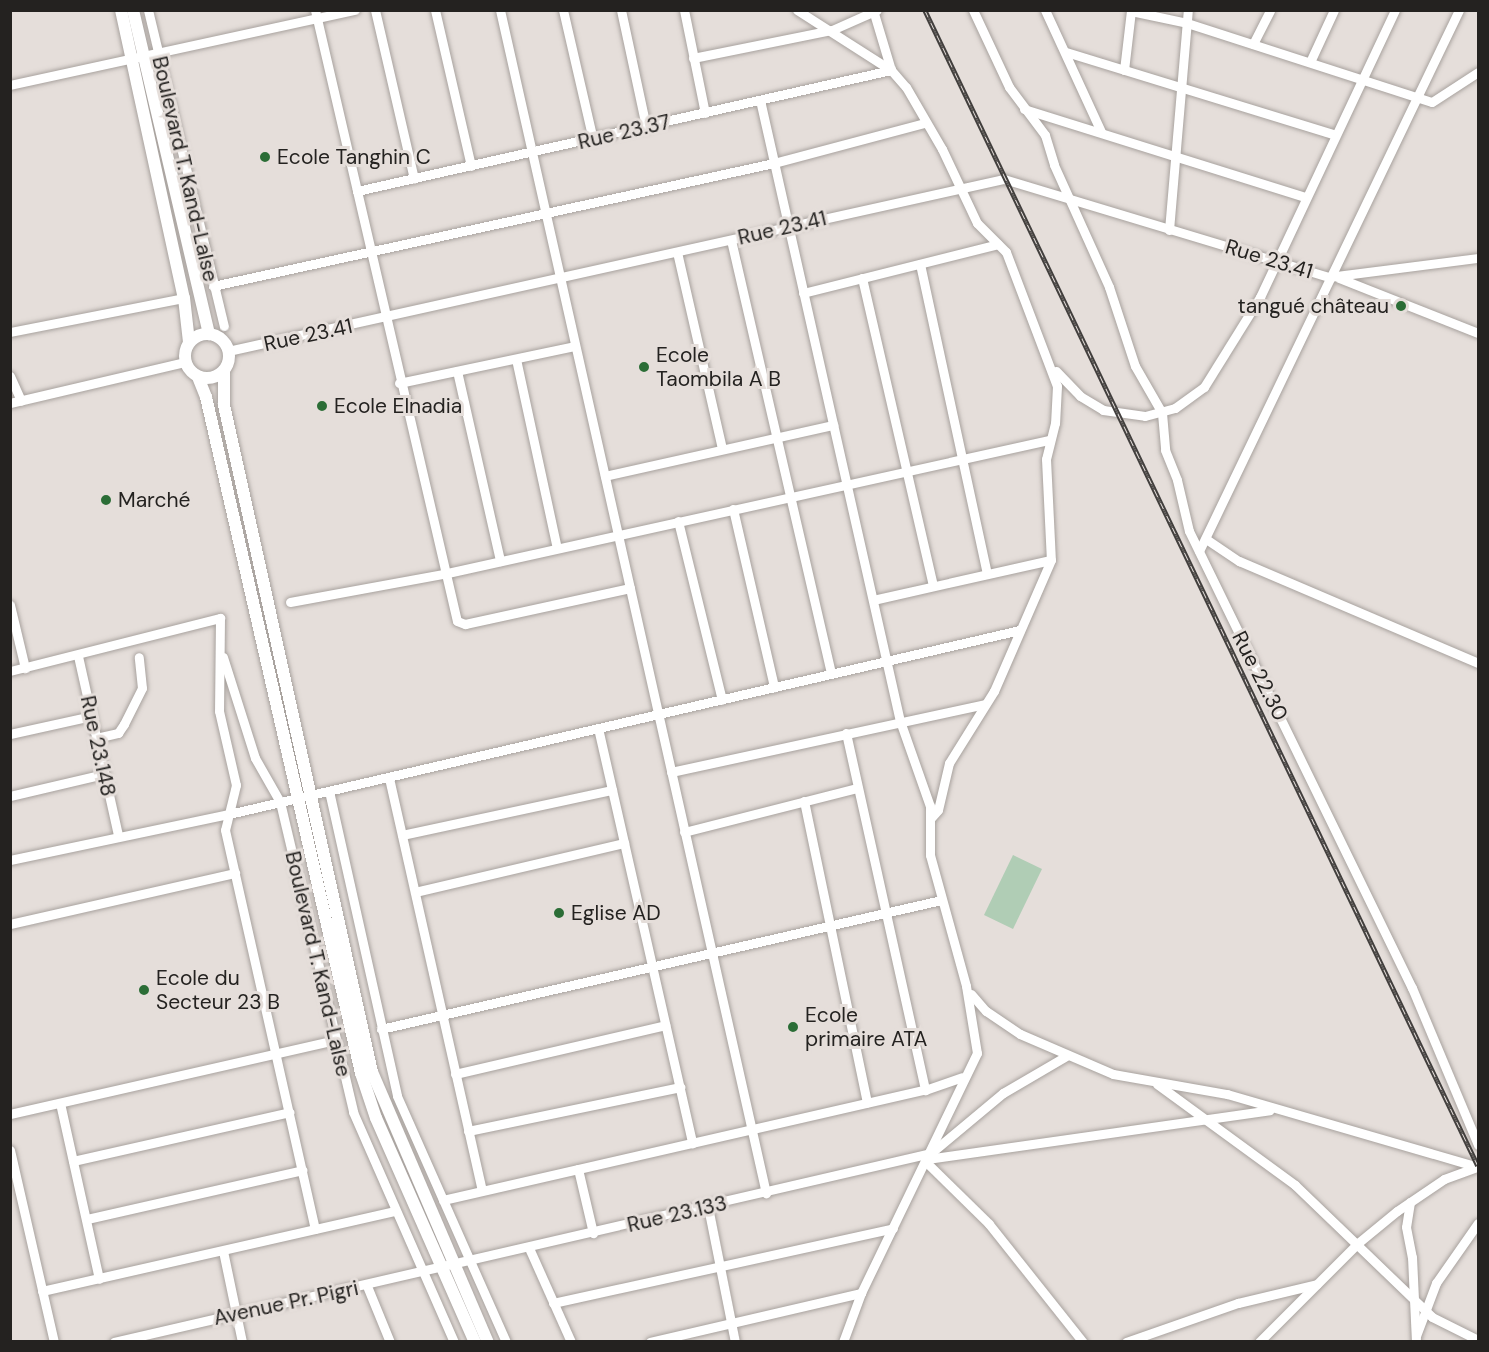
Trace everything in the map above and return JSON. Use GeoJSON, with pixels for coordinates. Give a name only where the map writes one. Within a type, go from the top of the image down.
{"type":"FeatureCollection","features":[{"type":"Feature","properties":{"kind":"main road"},"geometry":{"type":"LineString","coordinates":[[121,10],[137,56],[209,334]]}},
{"type":"Feature","properties":{"kind":"main road"},"geometry":{"type":"LineString","coordinates":[[133,10],[137,56],[184,298],[189,342],[185,362],[198,377],[206,397],[361,1073],[376,1118],[448,1267],[488,1341]]}},
{"type":"Feature","properties":{"kind":"main road"},"geometry":{"type":"LineString","coordinates":[[189,342],[209,334],[222,340],[228,351],[224,371],[224,405],[372,1072],[475,1341]]}},
{"type":"Feature","properties":{"kind":"main road"},"geometry":{"type":"LineString","coordinates":[[198,377],[212,378],[224,371]]}},
{"type":"Feature","properties":{"kind":"street","name":"Boulevard T. Kand-Lalse"},"geometry":{"type":"LineString","coordinates":[[148,10],[224,326]]}},
{"type":"Feature","properties":{"kind":"street"},"geometry":{"type":"LineString","coordinates":[[10,85],[315,15],[355,10]]}},
{"type":"Feature","properties":{"kind":"street"},"geometry":{"type":"LineString","coordinates":[[375,10],[414,179]]}},
{"type":"Feature","properties":{"kind":"street"},"geometry":{"type":"LineString","coordinates":[[435,10],[471,166]]}},
{"type":"Feature","properties":{"kind":"street"},"geometry":{"type":"LineString","coordinates":[[500,10],[558,278],[605,476],[766,1193]]}},
{"type":"Feature","properties":{"kind":"street"},"geometry":{"type":"LineString","coordinates":[[563,10],[593,140]]}},
{"type":"Feature","properties":{"kind":"street"},"geometry":{"type":"LineString","coordinates":[[621,10],[646,127]]}},
{"type":"Feature","properties":{"kind":"street"},"geometry":{"type":"LineString","coordinates":[[684,10],[705,113]]}},
{"type":"Feature","properties":{"kind":"street","name":"Rue 22.30"},"geometry":{"type":"LineString","coordinates":[[973,10],[1009,87],[1045,135],[1069,199],[1109,287],[1140,378],[1162,413],[1165,450],[1199,551],[1412,988],[1479,1145]]}},
{"type":"Feature","properties":{"kind":"street"},"geometry":{"type":"LineString","coordinates":[[1045,10],[1101,132]]}},
{"type":"Feature","properties":{"kind":"street"},"geometry":{"type":"LineString","coordinates":[[1169,230],[1188,10]]}},
{"type":"Feature","properties":{"kind":"street"},"geometry":{"type":"LineString","coordinates":[[1253,44],[1270,10]]}},
{"type":"Feature","properties":{"kind":"street"},"geometry":{"type":"LineString","coordinates":[[1310,62],[1334,10]]}},
{"type":"Feature","properties":{"kind":"street"},"geometry":{"type":"LineString","coordinates":[[1052,367],[1069,388],[1103,410],[1146,416],[1162,413],[1190,399],[1213,375],[1260,297],[1305,197],[1395,10]]}},
{"type":"Feature","properties":{"kind":"street"},"geometry":{"type":"LineString","coordinates":[[1199,551],[1334,277],[1459,10]]}},
{"type":"Feature","properties":{"kind":"street"},"geometry":{"type":"LineString","coordinates":[[693,58],[832,30],[875,11],[891,70]]}},
{"type":"Feature","properties":{"kind":"street"},"geometry":{"type":"LineString","coordinates":[[1124,70],[1131,11],[1187,24],[1253,44],[1418,98],[1438,99],[1479,72]]}},
{"type":"Feature","properties":{"kind":"street"},"geometry":{"type":"LineString","coordinates":[[802,12],[891,70],[906,87],[924,123],[962,187],[977,224],[1009,257],[1052,367],[1058,401],[1049,440],[1047,494],[1051,561],[994,691],[949,763],[938,810],[930,819]]}},
{"type":"Feature","properties":{"kind":"street"},"geometry":{"type":"LineString","coordinates":[[315,15],[443,574],[457,621],[462,624],[630,588]]}},
{"type":"Feature","properties":{"kind":"street"},"geometry":{"type":"LineString","coordinates":[[1066,52],[1335,135]]}},
{"type":"Feature","properties":{"kind":"street","name":"Rue 23.37"},"geometry":{"type":"LineString","coordinates":[[357,191],[593,140],[891,70]]}},
{"type":"Feature","properties":{"kind":"street"},"geometry":{"type":"LineString","coordinates":[[760,100],[900,721],[928,799],[930,819],[928,835],[941,900],[966,986],[977,1053],[962,1077],[928,1158],[861,1293],[843,1341]]}},
{"type":"Feature","properties":{"kind":"street"},"geometry":{"type":"LineString","coordinates":[[1024,109],[1305,197]]}},
{"type":"Feature","properties":{"kind":"street"},"geometry":{"type":"LineString","coordinates":[[213,286],[544,212],[774,164],[924,123]]}},
{"type":"Feature","properties":{"kind":"street","name":"Rue 23.41"},"geometry":{"type":"LineString","coordinates":[[228,351],[1004,179],[1276,262],[1334,277],[1479,333]]}},
{"type":"Feature","properties":{"kind":"street"},"geometry":{"type":"LineString","coordinates":[[731,240],[831,674]]}},
{"type":"Feature","properties":{"kind":"street"},"geometry":{"type":"LineString","coordinates":[[803,293],[998,244]]}},
{"type":"Feature","properties":{"kind":"street"},"geometry":{"type":"LineString","coordinates":[[677,252],[722,449]]}},
{"type":"Feature","properties":{"kind":"street"},"geometry":{"type":"LineString","coordinates":[[1334,277],[1479,258]]}},
{"type":"Feature","properties":{"kind":"street"},"geometry":{"type":"LineString","coordinates":[[920,264],[960,458],[987,574]]}},
{"type":"Feature","properties":{"kind":"street"},"geometry":{"type":"LineString","coordinates":[[862,278],[933,586]]}},
{"type":"Feature","properties":{"kind":"street"},"geometry":{"type":"LineString","coordinates":[[10,332],[184,298]]}},
{"type":"Feature","properties":{"kind":"street"},"geometry":{"type":"LineString","coordinates":[[399,383],[574,346]]}},
{"type":"Feature","properties":{"kind":"street"},"geometry":{"type":"LineString","coordinates":[[516,359],[557,548]]}},
{"type":"Feature","properties":{"kind":"street"},"geometry":{"type":"LineString","coordinates":[[10,403],[185,362]]}},
{"type":"Feature","properties":{"kind":"street"},"geometry":{"type":"LineString","coordinates":[[457,371],[500,561]]}},
{"type":"Feature","properties":{"kind":"street"},"geometry":{"type":"LineString","coordinates":[[10,376],[21,401]]}},
{"type":"Feature","properties":{"kind":"street"},"geometry":{"type":"LineString","coordinates":[[605,476],[833,425]]}},
{"type":"Feature","properties":{"kind":"street"},"geometry":{"type":"LineString","coordinates":[[290,602],[443,574],[1049,440]]}},
{"type":"Feature","properties":{"kind":"street"},"geometry":{"type":"LineString","coordinates":[[733,509],[774,687]]}},
{"type":"Feature","properties":{"kind":"street"},"geometry":{"type":"LineString","coordinates":[[678,521],[722,700]]}},
{"type":"Feature","properties":{"kind":"street"},"geometry":{"type":"LineString","coordinates":[[1206,539],[1239,561],[1479,663]]}},
{"type":"Feature","properties":{"kind":"street"},"geometry":{"type":"LineString","coordinates":[[873,600],[1051,561]]}},
{"type":"Feature","properties":{"kind":"street"},"geometry":{"type":"LineString","coordinates":[[10,604],[25,668]]}},
{"type":"Feature","properties":{"kind":"street"},"geometry":{"type":"LineString","coordinates":[[10,671],[78,656],[220,618],[219,711],[236,785],[225,830],[315,1229]]}},
{"type":"Feature","properties":{"kind":"street"},"geometry":{"type":"LineString","coordinates":[[10,860],[118,835],[311,796],[1020,630]]}},
{"type":"Feature","properties":{"kind":"street","name":"Boulevard T. Kand-Lalse"},"geometry":{"type":"LineString","coordinates":[[221,653],[255,758],[280,802],[335,1040],[360,1133],[454,1341]]}},
{"type":"Feature","properties":{"kind":"street","name":"Rue 23.148"},"geometry":{"type":"LineString","coordinates":[[78,656],[118,835]]}},
{"type":"Feature","properties":{"kind":"street"},"geometry":{"type":"LineString","coordinates":[[96,738],[118,733],[124,724],[142,688],[138,657]]}},
{"type":"Feature","properties":{"kind":"street"},"geometry":{"type":"LineString","coordinates":[[671,772],[985,704]]}},
{"type":"Feature","properties":{"kind":"street"},"geometry":{"type":"LineString","coordinates":[[10,734],[91,716]]}},
{"type":"Feature","properties":{"kind":"street"},"geometry":{"type":"LineString","coordinates":[[598,728],[692,1143]]}},
{"type":"Feature","properties":{"kind":"street"},"geometry":{"type":"LineString","coordinates":[[846,733],[925,1090]]}},
{"type":"Feature","properties":{"kind":"street"},"geometry":{"type":"LineString","coordinates":[[10,796],[104,774]]}},
{"type":"Feature","properties":{"kind":"street"},"geometry":{"type":"LineString","coordinates":[[389,778],[482,1191]]}},
{"type":"Feature","properties":{"kind":"street"},"geometry":{"type":"LineString","coordinates":[[684,832],[857,788]]}},
{"type":"Feature","properties":{"kind":"street"},"geometry":{"type":"LineString","coordinates":[[402,836],[612,790]]}},
{"type":"Feature","properties":{"kind":"street"},"geometry":{"type":"LineString","coordinates":[[329,791],[381,1029],[405,1120],[506,1341]]}},
{"type":"Feature","properties":{"kind":"street"},"geometry":{"type":"LineString","coordinates":[[804,801],[867,1102]]}},
{"type":"Feature","properties":{"kind":"street"},"geometry":{"type":"LineString","coordinates":[[415,892],[624,843]]}},
{"type":"Feature","properties":{"kind":"street"},"geometry":{"type":"LineString","coordinates":[[10,924],[235,873]]}},
{"type":"Feature","properties":{"kind":"street"},"geometry":{"type":"LineString","coordinates":[[381,1029],[941,900]]}},
{"type":"Feature","properties":{"kind":"street"},"geometry":{"type":"LineString","coordinates":[[966,986],[976,1002],[1005,1024],[1113,1074],[1157,1084],[1213,1091],[1479,1167]]}},
{"type":"Feature","properties":{"kind":"street"},"geometry":{"type":"LineString","coordinates":[[455,1074],[665,1025]]}},
{"type":"Feature","properties":{"kind":"street"},"geometry":{"type":"LineString","coordinates":[[10,1113],[335,1040]]}},
{"type":"Feature","properties":{"kind":"street"},"geometry":{"type":"LineString","coordinates":[[928,1158],[1003,1092],[1068,1055]]}},
{"type":"Feature","properties":{"kind":"street"},"geometry":{"type":"LineString","coordinates":[[443,1200],[925,1090],[962,1077]]}},
{"type":"Feature","properties":{"kind":"street"},"geometry":{"type":"LineString","coordinates":[[1157,1084],[1202,1120],[1262,1158],[1358,1243],[1402,1290],[1413,1297],[1426,1311],[1479,1340]]}},
{"type":"Feature","properties":{"kind":"street"},"geometry":{"type":"LineString","coordinates":[[468,1131],[680,1087]]}},
{"type":"Feature","properties":{"kind":"street"},"geometry":{"type":"LineString","coordinates":[[60,1103],[99,1279]]}},
{"type":"Feature","properties":{"kind":"street","name":"Rue 23.133"},"geometry":{"type":"LineString","coordinates":[[423,1272],[928,1158],[1273,1109]]}},
{"type":"Feature","properties":{"kind":"street"},"geometry":{"type":"LineString","coordinates":[[73,1161],[290,1112]]}},
{"type":"Feature","properties":{"kind":"street"},"geometry":{"type":"LineString","coordinates":[[10,1150],[54,1341]]}},
{"type":"Feature","properties":{"kind":"street"},"geometry":{"type":"LineString","coordinates":[[928,1158],[989,1224],[1083,1341]]}},
{"type":"Feature","properties":{"kind":"street"},"geometry":{"type":"LineString","coordinates":[[1259,1341],[1358,1243],[1410,1202],[1444,1179],[1479,1167]]}},
{"type":"Feature","properties":{"kind":"street"},"geometry":{"type":"LineString","coordinates":[[578,1169],[593,1233]]}},
{"type":"Feature","properties":{"kind":"street"},"geometry":{"type":"LineString","coordinates":[[87,1220],[302,1170]]}},
{"type":"Feature","properties":{"kind":"street"},"geometry":{"type":"LineString","coordinates":[[1410,1202],[1406,1227],[1412,1257],[1415,1340]]}},
{"type":"Feature","properties":{"kind":"street"},"geometry":{"type":"LineString","coordinates":[[708,1207],[735,1341]]}},
{"type":"Feature","properties":{"kind":"street"},"geometry":{"type":"LineString","coordinates":[[42,1291],[394,1211]]}},
{"type":"Feature","properties":{"kind":"street"},"geometry":{"type":"LineString","coordinates":[[1415,1340],[1436,1283],[1479,1223]]}},
{"type":"Feature","properties":{"kind":"street"},"geometry":{"type":"LineString","coordinates":[[553,1303],[893,1228]]}},
{"type":"Feature","properties":{"kind":"street"},"geometry":{"type":"LineString","coordinates":[[529,1248],[571,1341]]}},
{"type":"Feature","properties":{"kind":"street"},"geometry":{"type":"LineString","coordinates":[[223,1251],[242,1341]]}},
{"type":"Feature","properties":{"kind":"street","name":"Avenue Pr. Pigri"},"geometry":{"type":"LineString","coordinates":[[114,1341],[423,1272]]}},
{"type":"Feature","properties":{"kind":"street"},"geometry":{"type":"LineString","coordinates":[[1126,1341],[1238,1303],[1319,1283]]}},
{"type":"Feature","properties":{"kind":"street"},"geometry":{"type":"LineString","coordinates":[[367,1286],[390,1341]]}},
{"type":"Feature","properties":{"kind":"street"},"geometry":{"type":"LineString","coordinates":[[650,1341],[861,1293]]}},
{"type":"Feature","properties":{"kind":"green space"},"geometry":{"type":"Polygon","coordinates":[[[1013,855],[1042,869],[1013,929],[984,915],[1013,855]]]}},
{"type":"Feature","properties":{"kind":"railway"},"geometry":{"type":"LineString","coordinates":[[925,10],[1478,1166]]}},
{"type":"Feature","properties":{"kind":"place","name":"Ecole Tanghin C"},"geometry":{"type":"Point","coordinates":[265,157]}},
{"type":"Feature","properties":{"kind":"place","name":"tangué château"},"geometry":{"type":"Point","coordinates":[1401,306]}},
{"type":"Feature","properties":{"kind":"place","name":"Ecole Taombila A B"},"geometry":{"type":"Point","coordinates":[644,367]}},
{"type":"Feature","properties":{"kind":"place","name":"Ecole Elnadia"},"geometry":{"type":"Point","coordinates":[322,406]}},
{"type":"Feature","properties":{"kind":"place","name":"Marché"},"geometry":{"type":"Point","coordinates":[106,500]}},
{"type":"Feature","properties":{"kind":"place","name":"Eglise AD"},"geometry":{"type":"Point","coordinates":[559,913]}},
{"type":"Feature","properties":{"kind":"place","name":"Ecole du Secteur 23 B"},"geometry":{"type":"Point","coordinates":[144,990]}},
{"type":"Feature","properties":{"kind":"place","name":"Ecole primaire ATA"},"geometry":{"type":"Point","coordinates":[793,1027]}}]}
